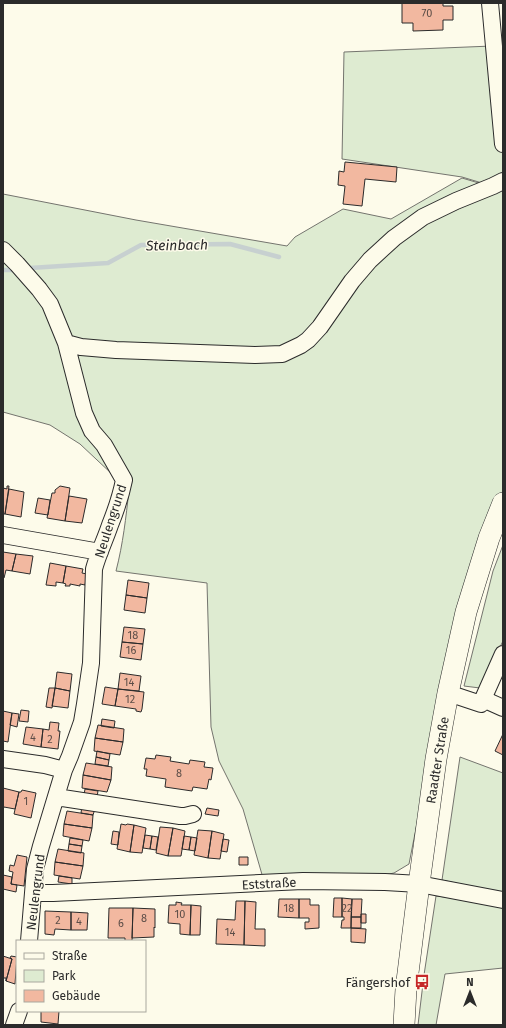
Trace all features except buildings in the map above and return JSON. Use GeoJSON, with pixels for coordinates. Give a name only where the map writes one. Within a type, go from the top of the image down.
{"type":"FeatureCollection","features":[{"type":"Feature","properties":{"kind":"main road","name":"Raadter Straße"},"geometry":{"type":"LineString","coordinates":[[404,1025],[406,989],[419,884],[436,759],[448,693],[466,612],[489,538],[503,503]]}},
{"type":"Feature","properties":{"kind":"street"},"geometry":{"type":"LineString","coordinates":[[495,11],[503,144]]}},
{"type":"Feature","properties":{"kind":"street"},"geometry":{"type":"LineString","coordinates":[[66,343],[81,347],[116,350],[255,355],[282,354],[308,340],[320,327],[361,270],[394,238],[423,217],[503,181]]}},
{"type":"Feature","properties":{"kind":"street","name":"Neulengrund"},"geometry":{"type":"LineString","coordinates":[[3,250],[39,289],[50,304],[66,343],[84,413],[92,431],[104,445],[124,480],[121,494],[94,569],[89,683],[82,722],[64,770],[35,869],[29,940]]}},
{"type":"Feature","properties":{"kind":"street"},"geometry":{"type":"LineString","coordinates":[[3,535],[100,552]]}},
{"type":"Feature","properties":{"kind":"street"},"geometry":{"type":"LineString","coordinates":[[448,693],[481,704],[503,654]]}},
{"type":"Feature","properties":{"kind":"street"},"geometry":{"type":"LineString","coordinates":[[483,699],[503,708]]}},
{"type":"Feature","properties":{"kind":"street"},"geometry":{"type":"LineString","coordinates":[[3,759],[45,765],[64,770]]}},
{"type":"Feature","properties":{"kind":"street"},"geometry":{"type":"LineString","coordinates":[[56,797],[180,816],[193,814]]}},
{"type":"Feature","properties":{"kind":"street","name":"Eststraße"},"geometry":{"type":"LineString","coordinates":[[33,892],[61,893],[303,881],[385,882],[419,884],[503,900]]}},
{"type":"Feature","properties":{"kind":"street"},"geometry":{"type":"LineString","coordinates":[[14,1025],[19,1012]]}},
{"type":"Feature","properties":{"kind":"street"},"geometry":{"type":"LineString","coordinates":[[3,1022],[10,1025]]}},
{"type":"Feature","properties":{"kind":"green space"},"geometry":{"type":"Polygon","coordinates":[[[492,46],[503,148],[503,181],[492,186],[462,177],[342,159],[344,52],[492,46]]]}},
{"type":"Feature","properties":{"kind":"green space"},"geometry":{"type":"Polygon","coordinates":[[[462,178],[499,189],[503,187],[503,493],[485,538],[443,691],[409,864],[394,873],[379,876],[263,878],[243,809],[219,761],[211,727],[207,583],[116,571],[129,490],[80,444],[50,425],[3,412],[3,194],[136,220],[287,246],[295,237],[343,209],[391,219],[462,178]]]}},
{"type":"Feature","properties":{"kind":"green space"},"geometry":{"type":"Polygon","coordinates":[[[503,545],[503,641],[480,688],[464,686],[493,571],[503,545]]]}},
{"type":"Feature","properties":{"kind":"green space"},"geometry":{"type":"Polygon","coordinates":[[[460,757],[503,773],[503,894],[442,880],[460,757]]]}},
{"type":"Feature","properties":{"kind":"green space"},"geometry":{"type":"Polygon","coordinates":[[[436,896],[474,900],[503,906],[503,968],[445,974],[436,1025],[418,1025],[424,975],[436,896]]]}},
{"type":"Feature","properties":{"kind":"waterway","name":"Steinbach"},"geometry":{"type":"LineString","coordinates":[[30,268],[108,263],[141,245],[230,244],[279,257]]}},
{"type":"Feature","properties":{"kind":"waterway","name":"Steinbach"},"geometry":{"type":"LineString","coordinates":[[3,270],[12,270]]}},
{"type":"Feature","properties":{"kind":"place","name":"Fängershof"},"geometry":{"type":"Point","coordinates":[422,982]}}]}
